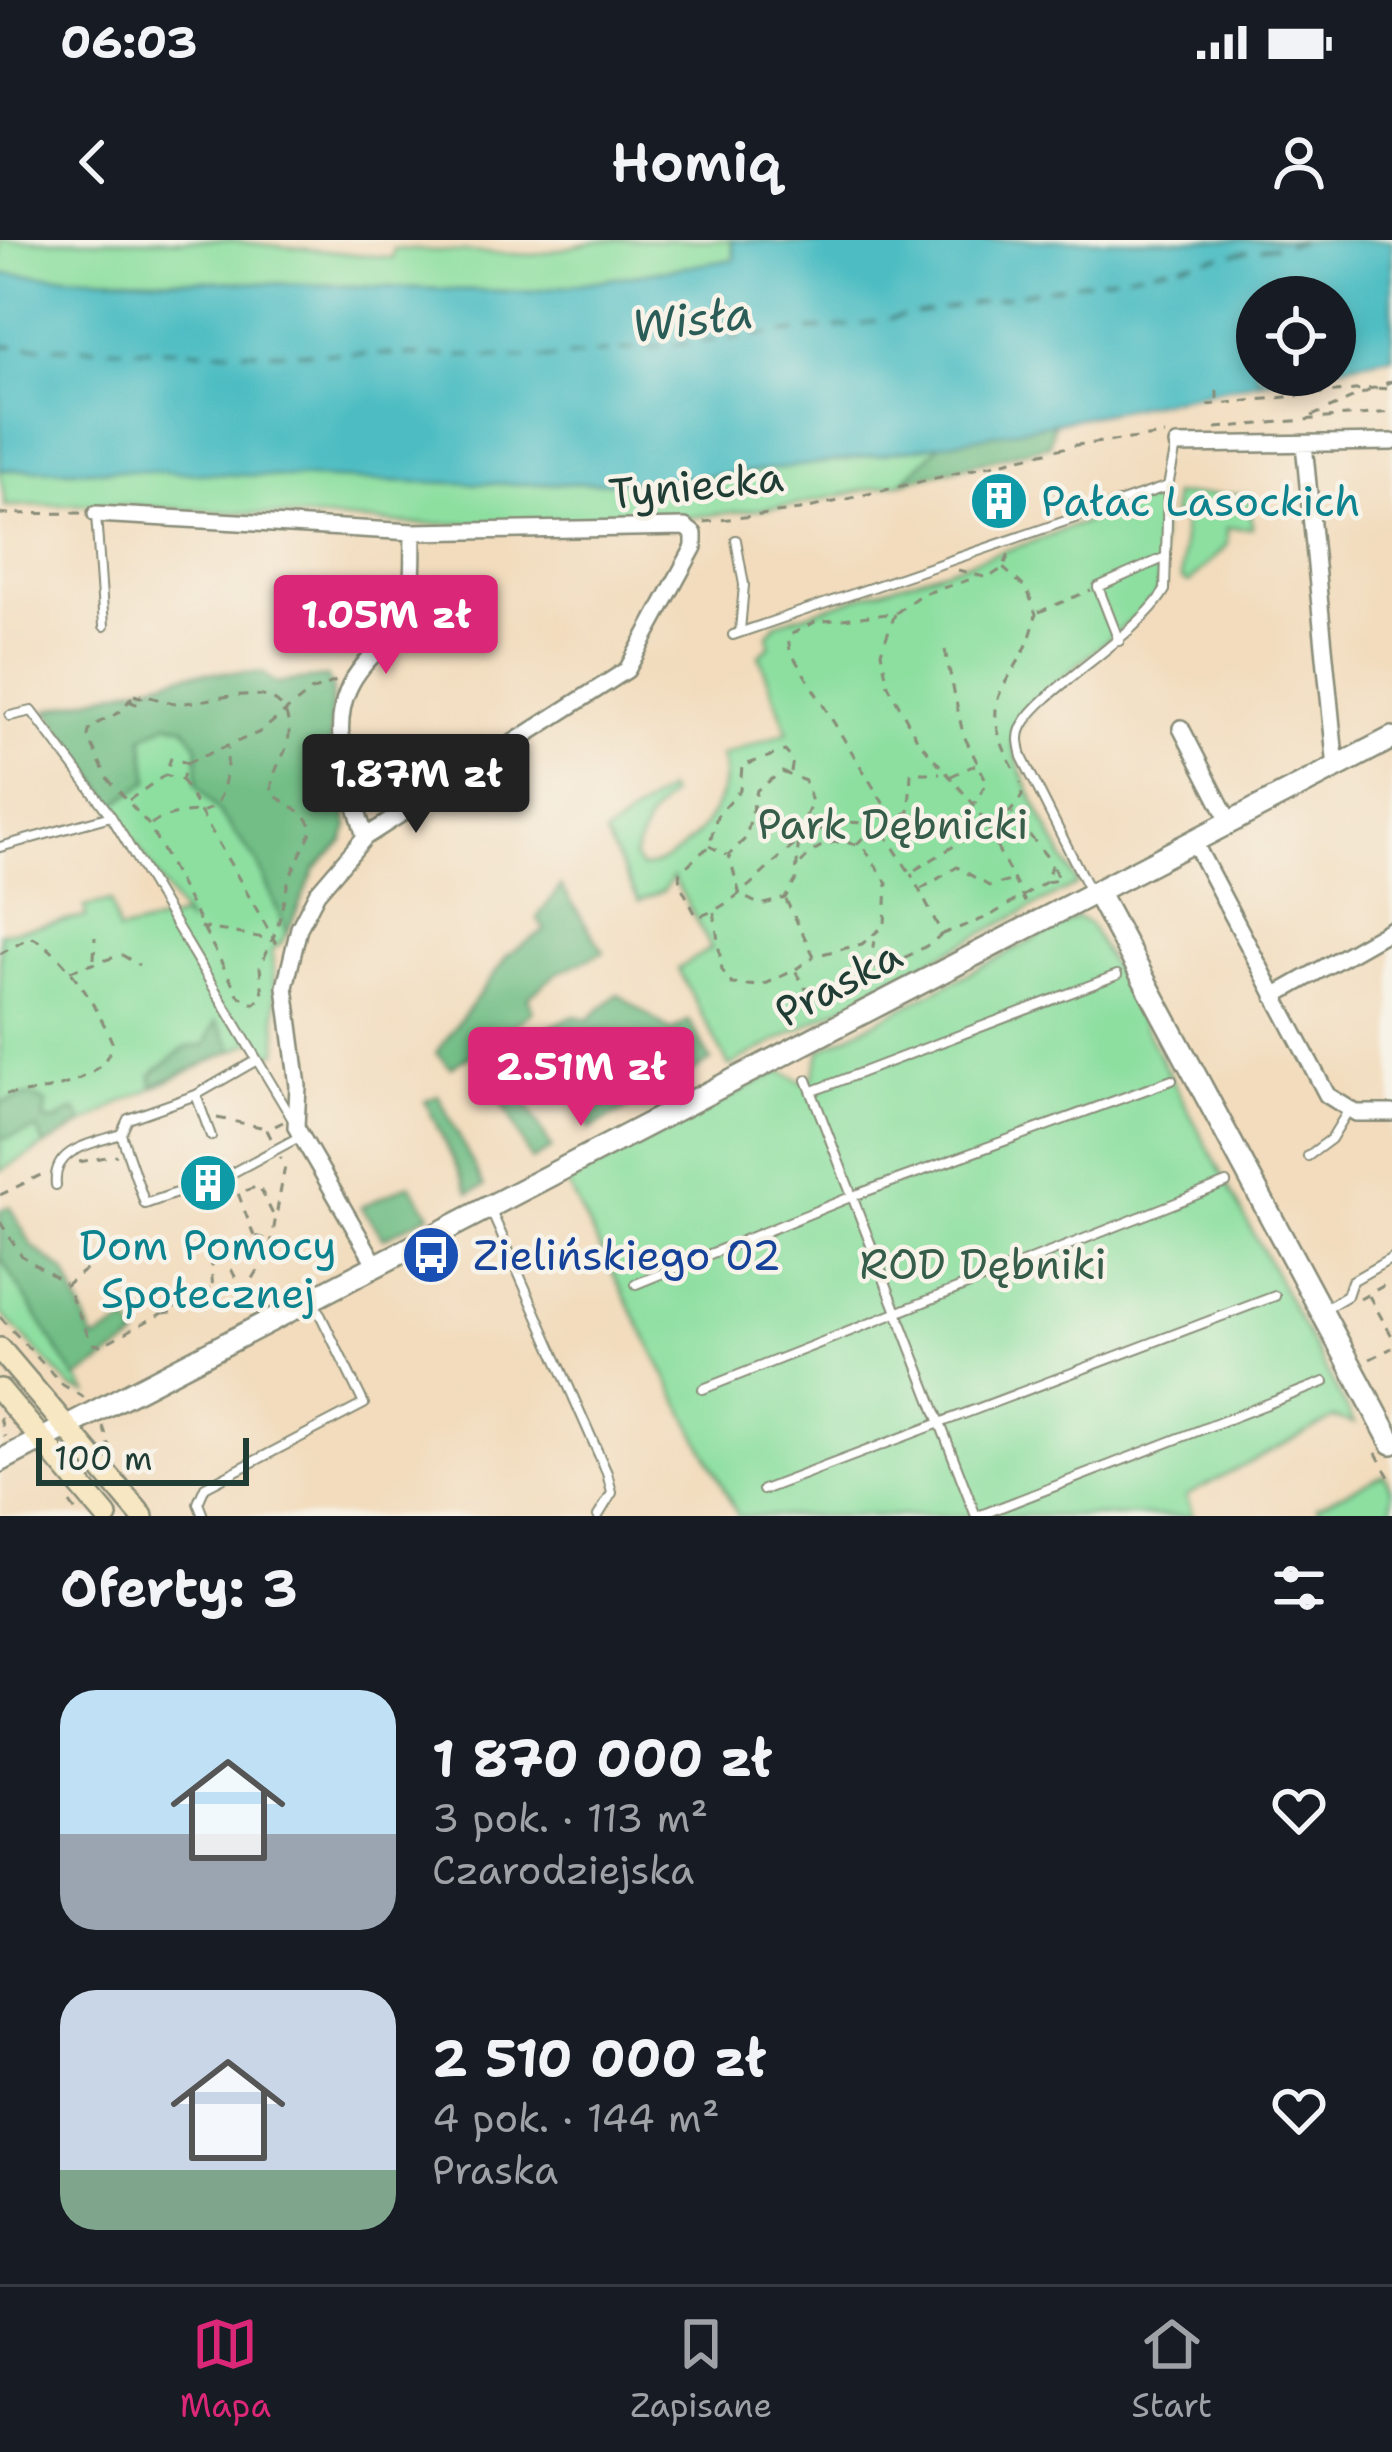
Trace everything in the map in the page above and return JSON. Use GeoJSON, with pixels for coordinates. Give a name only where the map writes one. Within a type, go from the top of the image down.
{"type":"FeatureCollection","features":[{"type":"Feature","properties":{"kind":"main road"},"geometry":{"type":"LineString","coordinates":[[0,1348],[142,1516]]}},
{"type":"Feature","properties":{"kind":"main road"},"geometry":{"type":"LineString","coordinates":[[0,1390],[106,1516]]}},
{"type":"Feature","properties":{"kind":"street"},"geometry":{"type":"LineString","coordinates":[[1180,439],[1392,442]]}},
{"type":"Feature","properties":{"kind":"street"},"geometry":{"type":"LineString","coordinates":[[1304,444],[1336,768]]}},
{"type":"Feature","properties":{"kind":"street","name":"Tyniecka"},"geometry":{"type":"LineString","coordinates":[[96,514],[413,532],[685,527]]}},
{"type":"Feature","properties":{"kind":"street"},"geometry":{"type":"LineString","coordinates":[[376,1267],[294,1128],[298,1086],[285,987],[288,962],[316,893],[365,837],[627,670],[694,547],[694,534],[685,527]]}},
{"type":"Feature","properties":{"kind":"street"},"geometry":{"type":"LineString","coordinates":[[365,837],[345,767],[344,708],[356,677],[406,614],[413,532]]}},
{"type":"Feature","properties":{"kind":"street"},"geometry":{"type":"LineString","coordinates":[[1181,728],[1230,823]]}},
{"type":"Feature","properties":{"kind":"street","name":"Praska"},"geometry":{"type":"LineString","coordinates":[[3,1444],[41,1438],[1392,738]]}},
{"type":"Feature","properties":{"kind":"street"},"geometry":{"type":"LineString","coordinates":[[1194,842],[1323,1090],[1348,1111],[1392,1113]]}},
{"type":"Feature","properties":{"kind":"street"},"geometry":{"type":"LineString","coordinates":[[1094,893],[1392,1444]]}},
{"type":"Feature","properties":{"kind":"street"},"geometry":{"type":"LineString","coordinates":[[1274,996],[1392,929]]}},
{"type":"Feature","properties":{"kind":"lane"},"geometry":{"type":"LineString","coordinates":[[1094,893],[1022,757],[1019,734],[1030,715],[1118,641],[1165,590],[1168,486],[1180,439]]}},
{"type":"Feature","properties":{"kind":"lane"},"geometry":{"type":"LineString","coordinates":[[736,540],[744,585],[736,633],[1010,544],[1168,486]]}},
{"type":"Feature","properties":{"kind":"lane"},"geometry":{"type":"LineString","coordinates":[[96,514],[104,626]]}},
{"type":"Feature","properties":{"kind":"lane"},"geometry":{"type":"LineString","coordinates":[[1118,641],[1098,587],[1166,557]]}},
{"type":"Feature","properties":{"kind":"lane"},"geometry":{"type":"LineString","coordinates":[[10,716],[32,711],[111,816],[294,1128],[277,1149],[219,1180]]}},
{"type":"Feature","properties":{"kind":"lane"},"geometry":{"type":"LineString","coordinates":[[0,847],[111,816]]}},
{"type":"Feature","properties":{"kind":"lane"},"geometry":{"type":"LineString","coordinates":[[813,1091],[1117,975]]}},
{"type":"Feature","properties":{"kind":"lane"},"geometry":{"type":"LineString","coordinates":[[185,1190],[145,1204],[122,1134],[128,1119],[196,1095],[257,1060]]}},
{"type":"Feature","properties":{"kind":"lane"},"geometry":{"type":"LineString","coordinates":[[807,1080],[977,1516],[1324,1382]]}},
{"type":"Feature","properties":{"kind":"lane"},"geometry":{"type":"LineString","coordinates":[[636,1284],[853,1196],[1172,1080]]}},
{"type":"Feature","properties":{"kind":"lane"},"geometry":{"type":"LineString","coordinates":[[196,1095],[211,1136]]}},
{"type":"Feature","properties":{"kind":"lane"},"geometry":{"type":"LineString","coordinates":[[1308,1156],[1328,1142],[1348,1111]]}},
{"type":"Feature","properties":{"kind":"lane"},"geometry":{"type":"LineString","coordinates":[[56,1185],[55,1167],[64,1154],[122,1134]]}},
{"type":"Feature","properties":{"kind":"lane"},"geometry":{"type":"LineString","coordinates":[[703,1389],[1226,1183]]}},
{"type":"Feature","properties":{"kind":"lane"},"geometry":{"type":"LineString","coordinates":[[489,1208],[607,1473],[612,1493],[598,1516]]}},
{"type":"Feature","properties":{"kind":"lane"},"geometry":{"type":"LineString","coordinates":[[1322,1310],[1348,1296],[1352,1281],[1392,1258]]}},
{"type":"Feature","properties":{"kind":"lane"},"geometry":{"type":"LineString","coordinates":[[763,1490],[1276,1296]]}},
{"type":"Feature","properties":{"kind":"lane"},"geometry":{"type":"LineString","coordinates":[[203,1516],[198,1504],[205,1487],[364,1404],[312,1300]]}},
{"type":"Feature","properties":{"kind":"path"},"geometry":{"type":"LineString","coordinates":[[1306,419],[1392,381]]}},
{"type":"Feature","properties":{"kind":"path"},"geometry":{"type":"LineString","coordinates":[[1207,404],[1392,389]]}},
{"type":"Feature","properties":{"kind":"path"},"geometry":{"type":"LineString","coordinates":[[1217,390],[1217,404]]}},
{"type":"Feature","properties":{"kind":"path"},"geometry":{"type":"LineString","coordinates":[[1205,430],[1392,412]]}},
{"type":"Feature","properties":{"kind":"path","name":"Tyniecka"},"geometry":{"type":"LineString","coordinates":[[685,527],[800,510],[1076,445],[1180,439]]}},
{"type":"Feature","properties":{"kind":"path"},"geometry":{"type":"LineString","coordinates":[[0,514],[96,514]]}},
{"type":"Feature","properties":{"kind":"path"},"geometry":{"type":"LineString","coordinates":[[1003,568],[1010,544]]}},
{"type":"Feature","properties":{"kind":"path"},"geometry":{"type":"LineString","coordinates":[[953,562],[975,578]]}},
{"type":"Feature","properties":{"kind":"path"},"geometry":{"type":"LineString","coordinates":[[1003,568],[920,595],[896,613],[883,641],[884,674],[916,739],[975,806],[1036,924]]}},
{"type":"Feature","properties":{"kind":"path"},"geometry":{"type":"LineString","coordinates":[[1003,568],[1027,589],[1036,614]]}},
{"type":"Feature","properties":{"kind":"path"},"geometry":{"type":"LineString","coordinates":[[910,873],[1011,811],[1022,789],[997,736],[994,710],[1036,614],[1098,587]]}},
{"type":"Feature","properties":{"kind":"path"},"geometry":{"type":"LineString","coordinates":[[896,613],[815,622],[788,636],[787,643],[896,818],[909,812],[911,773],[942,773]]}},
{"type":"Feature","properties":{"kind":"path"},"geometry":{"type":"LineString","coordinates":[[945,650],[973,757],[987,784],[975,806]]}},
{"type":"Feature","properties":{"kind":"path"},"geometry":{"type":"LineString","coordinates":[[127,801],[165,775],[171,758],[187,763],[228,746],[285,714],[324,682],[356,677]]}},
{"type":"Feature","properties":{"kind":"path"},"geometry":{"type":"LineString","coordinates":[[259,694],[269,697],[285,714],[288,743],[272,774],[272,794],[304,814],[314,828],[289,878],[260,967],[260,1001],[246,1004],[200,927],[149,825],[107,778],[88,736],[90,727],[140,695],[183,704],[259,694]]}},
{"type":"Feature","properties":{"kind":"path"},"geometry":{"type":"LineString","coordinates":[[132,697],[139,705],[140,695]]}},
{"type":"Feature","properties":{"kind":"path"},"geometry":{"type":"LineString","coordinates":[[149,825],[202,815],[221,796],[228,746]]}},
{"type":"Feature","properties":{"kind":"path"},"geometry":{"type":"LineString","coordinates":[[791,772],[791,754],[777,751],[746,761],[740,770],[742,784],[717,816],[709,846],[688,862],[680,881],[697,917],[740,895],[798,842],[840,821],[874,826],[898,849],[942,934]]}},
{"type":"Feature","properties":{"kind":"path"},"geometry":{"type":"LineString","coordinates":[[971,769],[967,762],[973,757]]}},
{"type":"Feature","properties":{"kind":"path"},"geometry":{"type":"LineString","coordinates":[[187,763],[182,779],[288,962]]}},
{"type":"Feature","properties":{"kind":"path"},"geometry":{"type":"LineString","coordinates":[[948,777],[977,764]]}},
{"type":"Feature","properties":{"kind":"path"},"geometry":{"type":"LineString","coordinates":[[345,767],[372,766],[374,792],[382,799],[391,800],[414,782],[430,797]]}},
{"type":"Feature","properties":{"kind":"path"},"geometry":{"type":"LineString","coordinates":[[729,855],[746,838],[757,790],[772,774],[791,772],[811,789],[812,802],[798,842],[799,868]]}},
{"type":"Feature","properties":{"kind":"path"},"geometry":{"type":"LineString","coordinates":[[165,775],[182,779]]}},
{"type":"Feature","properties":{"kind":"path"},"geometry":{"type":"LineString","coordinates":[[742,784],[757,790]]}},
{"type":"Feature","properties":{"kind":"path"},"geometry":{"type":"LineString","coordinates":[[857,844],[888,811]]}},
{"type":"Feature","properties":{"kind":"path"},"geometry":{"type":"LineString","coordinates":[[795,970],[805,988],[820,992],[868,969],[905,962],[942,934],[988,917],[1046,882],[1060,880],[1060,872],[1011,811]]}},
{"type":"Feature","properties":{"kind":"path"},"geometry":{"type":"LineString","coordinates":[[785,898],[799,868],[818,846],[834,841],[857,844],[874,856],[887,883],[887,918],[874,939],[868,969]]}},
{"type":"Feature","properties":{"kind":"path"},"geometry":{"type":"LineString","coordinates":[[709,846],[729,855]]}},
{"type":"Feature","properties":{"kind":"path"},"geometry":{"type":"LineString","coordinates":[[729,855],[740,895]]}},
{"type":"Feature","properties":{"kind":"path"},"geometry":{"type":"LineString","coordinates":[[1046,882],[1051,866]]}},
{"type":"Feature","properties":{"kind":"path"},"geometry":{"type":"LineString","coordinates":[[919,890],[957,867],[988,886],[1013,880]]}},
{"type":"Feature","properties":{"kind":"path"},"geometry":{"type":"LineString","coordinates":[[740,895],[760,904],[785,898]]}},
{"type":"Feature","properties":{"kind":"path"},"geometry":{"type":"LineString","coordinates":[[785,898],[814,956]]}},
{"type":"Feature","properties":{"kind":"path"},"geometry":{"type":"LineString","coordinates":[[714,912],[722,970],[732,984],[761,986],[814,956],[874,939]]}},
{"type":"Feature","properties":{"kind":"path"},"geometry":{"type":"LineString","coordinates":[[200,927],[272,939]]}},
{"type":"Feature","properties":{"kind":"path"},"geometry":{"type":"LineString","coordinates":[[0,954],[31,937],[69,972],[112,1042],[111,1056],[98,1069],[50,1088],[0,1094]]}},
{"type":"Feature","properties":{"kind":"path"},"geometry":{"type":"LineString","coordinates":[[94,961],[95,937]]}},
{"type":"Feature","properties":{"kind":"path"},"geometry":{"type":"LineString","coordinates":[[69,972],[122,955],[139,965]]}},
{"type":"Feature","properties":{"kind":"path"},"geometry":{"type":"LineString","coordinates":[[254,1113],[254,1125]]}},
{"type":"Feature","properties":{"kind":"path"},"geometry":{"type":"LineString","coordinates":[[203,1115],[267,1130],[294,1128]]}},
{"type":"Feature","properties":{"kind":"path"},"geometry":{"type":"LineString","coordinates":[[244,1294],[250,1291],[272,1240],[285,1166],[267,1130]]}},
{"type":"Feature","properties":{"kind":"path"},"geometry":{"type":"LineString","coordinates":[[254,1237],[238,1193],[259,1186],[276,1222]]}},
{"type":"Feature","properties":{"kind":"path"},"geometry":{"type":"LineString","coordinates":[[281,1190],[294,1192]]}},
{"type":"Feature","properties":{"kind":"path"},"geometry":{"type":"LineString","coordinates":[[0,1222],[22,1256],[66,1285],[92,1344],[102,1345],[210,1288]]}},
{"type":"Feature","properties":{"kind":"path"},"geometry":{"type":"LineString","coordinates":[[158,1314],[209,1308],[214,1302],[211,1266],[223,1253],[254,1237],[272,1240]]}},
{"type":"Feature","properties":{"kind":"path"},"geometry":{"type":"LineString","coordinates":[[223,1253],[252,1310]]}},
{"type":"Feature","properties":{"kind":"path"},"geometry":{"type":"LineString","coordinates":[[66,1285],[100,1258]]}},
{"type":"Feature","properties":{"kind":"path"},"geometry":{"type":"LineString","coordinates":[[1392,1281],[1368,1294],[1392,1336]]}},
{"type":"Feature","properties":{"kind":"path"},"geometry":{"type":"LineString","coordinates":[[0,1317],[63,1384],[86,1400],[101,1391]]}},
{"type":"Feature","properties":{"kind":"path"},"geometry":{"type":"LineString","coordinates":[[1353,1369],[1392,1348]]}},
{"type":"Feature","properties":{"kind":"path"},"geometry":{"type":"LineString","coordinates":[[54,1391],[63,1384]]}},
{"type":"Feature","properties":{"kind":"path"},"geometry":{"type":"LineString","coordinates":[[0,1418],[3,1444]]}},
{"type":"Feature","properties":{"kind":"path"},"geometry":{"type":"LineString","coordinates":[[101,1421],[110,1450]]}},
{"type":"Feature","properties":{"kind":"green space"},"geometry":{"type":"Polygon","coordinates":[[[0,240],[223,240],[393,258],[394,249],[535,255],[601,240],[731,240],[735,259],[529,292],[0,274],[0,240]]]}},
{"type":"Feature","properties":{"kind":"green space"},"geometry":{"type":"Polygon","coordinates":[[[1055,420],[1049,445],[903,482],[943,442],[1055,420]]]}},
{"type":"Feature","properties":{"kind":"green space"},"geometry":{"type":"Polygon","coordinates":[[[943,442],[903,482],[796,505],[650,522],[412,524],[103,504],[5,506],[0,470],[484,482],[645,481],[758,471],[943,442]]]}},
{"type":"Feature","properties":{"kind":"green space"},"geometry":{"type":"Polygon","coordinates":[[[1250,494],[1252,528],[1227,528],[1227,545],[1189,583],[1182,579],[1183,516],[1172,515],[1173,495],[1250,494]]]}},
{"type":"Feature","properties":{"kind":"green space","name":"Park Dębnicki"},"geometry":{"type":"Polygon","coordinates":[[[1159,498],[1162,505],[1158,593],[1031,708],[1013,742],[1030,792],[1077,884],[729,1066],[678,969],[711,948],[673,877],[663,891],[639,901],[605,835],[667,790],[670,795],[648,820],[634,857],[641,868],[657,864],[690,842],[714,809],[722,791],[721,756],[788,732],[759,655],[770,646],[768,635],[777,623],[1029,543],[1159,498]]]}},
{"type":"Feature","properties":{"kind":"green space"},"geometry":{"type":"Polygon","coordinates":[[[191,673],[262,673],[275,683],[327,677],[332,687],[330,745],[348,826],[343,841],[315,869],[282,942],[272,950],[278,1051],[271,1054],[256,1040],[123,1102],[0,1171],[0,933],[86,917],[85,907],[111,901],[118,932],[182,916],[189,925],[48,710],[191,673]]]}},
{"type":"Feature","properties":{"kind":"green space"},"geometry":{"type":"Polygon","coordinates":[[[191,673],[262,673],[275,683],[327,677],[332,687],[330,745],[348,826],[343,841],[315,869],[287,933],[257,862],[197,784],[198,747],[185,727],[168,723],[143,737],[149,781],[114,805],[48,710],[191,673]]]}},
{"type":"Feature","properties":{"kind":"green space"},"geometry":{"type":"Polygon","coordinates":[[[561,886],[604,952],[557,973],[528,997],[533,1012],[451,1068],[436,1053],[508,955],[545,930],[537,918],[561,886]]]}},
{"type":"Feature","properties":{"kind":"green space","name":"ROD Dębniki"},"geometry":{"type":"Polygon","coordinates":[[[1077,917],[1090,925],[1354,1423],[1334,1418],[1186,1496],[1193,1516],[738,1516],[566,1182],[780,1071],[803,1082],[813,1077],[821,1050],[1077,917]]]}},
{"type":"Feature","properties":{"kind":"green space"},"geometry":{"type":"Polygon","coordinates":[[[618,994],[671,1031],[689,1020],[711,1061],[590,1129],[540,1031],[574,1016],[589,1019],[618,994]]]}},
{"type":"Feature","properties":{"kind":"green space"},"geometry":{"type":"Polygon","coordinates":[[[216,1021],[234,1050],[152,1086],[152,1074],[186,1047],[205,1045],[216,1021]]]}},
{"type":"Feature","properties":{"kind":"green space"},"geometry":{"type":"Polygon","coordinates":[[[499,1054],[552,1149],[531,1160],[484,1064],[499,1054]]]}},
{"type":"Feature","properties":{"kind":"green space"},"geometry":{"type":"Polygon","coordinates":[[[30,1095],[46,1103],[44,1120],[56,1121],[75,1109],[83,1123],[45,1146],[37,1129],[0,1140],[0,1103],[30,1095]]]}},
{"type":"Feature","properties":{"kind":"green space"},"geometry":{"type":"Polygon","coordinates":[[[438,1095],[484,1186],[469,1193],[425,1101],[438,1095]]]}},
{"type":"Feature","properties":{"kind":"green space"},"geometry":{"type":"Polygon","coordinates":[[[410,1184],[430,1214],[384,1238],[361,1207],[410,1184]]]}},
{"type":"Feature","properties":{"kind":"green space"},"geometry":{"type":"Polygon","coordinates":[[[9,1206],[33,1247],[65,1272],[94,1340],[129,1322],[137,1339],[76,1379],[0,1257],[0,1211],[9,1206]]]}},
{"type":"Feature","properties":{"kind":"green space"},"geometry":{"type":"Polygon","coordinates":[[[0,1257],[87,1393],[72,1388],[0,1312],[0,1257]]]}},
{"type":"Feature","properties":{"kind":"green space"},"geometry":{"type":"Polygon","coordinates":[[[1384,1474],[1392,1490],[1392,1516],[1321,1516],[1317,1506],[1384,1474]]]}},
{"type":"Feature","properties":{"kind":"water","name":"Wisła"},"geometry":{"type":"Polygon","coordinates":[[[731,240],[1392,240],[1392,356],[1356,363],[1356,276],[1236,276],[1236,386],[896,452],[736,473],[574,483],[0,470],[0,274],[529,292],[735,259],[731,240]]]}},
{"type":"Feature","properties":{"kind":"ferry route"},"geometry":{"type":"LineString","coordinates":[[0,346],[552,358],[856,325],[1309,240]]}},
{"type":"Feature","properties":{"kind":"place","name":"Pałac Lasockich"},"geometry":{"type":"Point","coordinates":[999,501]}},
{"type":"Feature","properties":{"kind":"place","name":"Dom Pomocy Społecznej"},"geometry":{"type":"Point","coordinates":[208,1183]}},
{"type":"Feature","properties":{"kind":"place","name":"Zielińskiego 02"},"geometry":{"type":"Point","coordinates":[431,1255]}}]}
